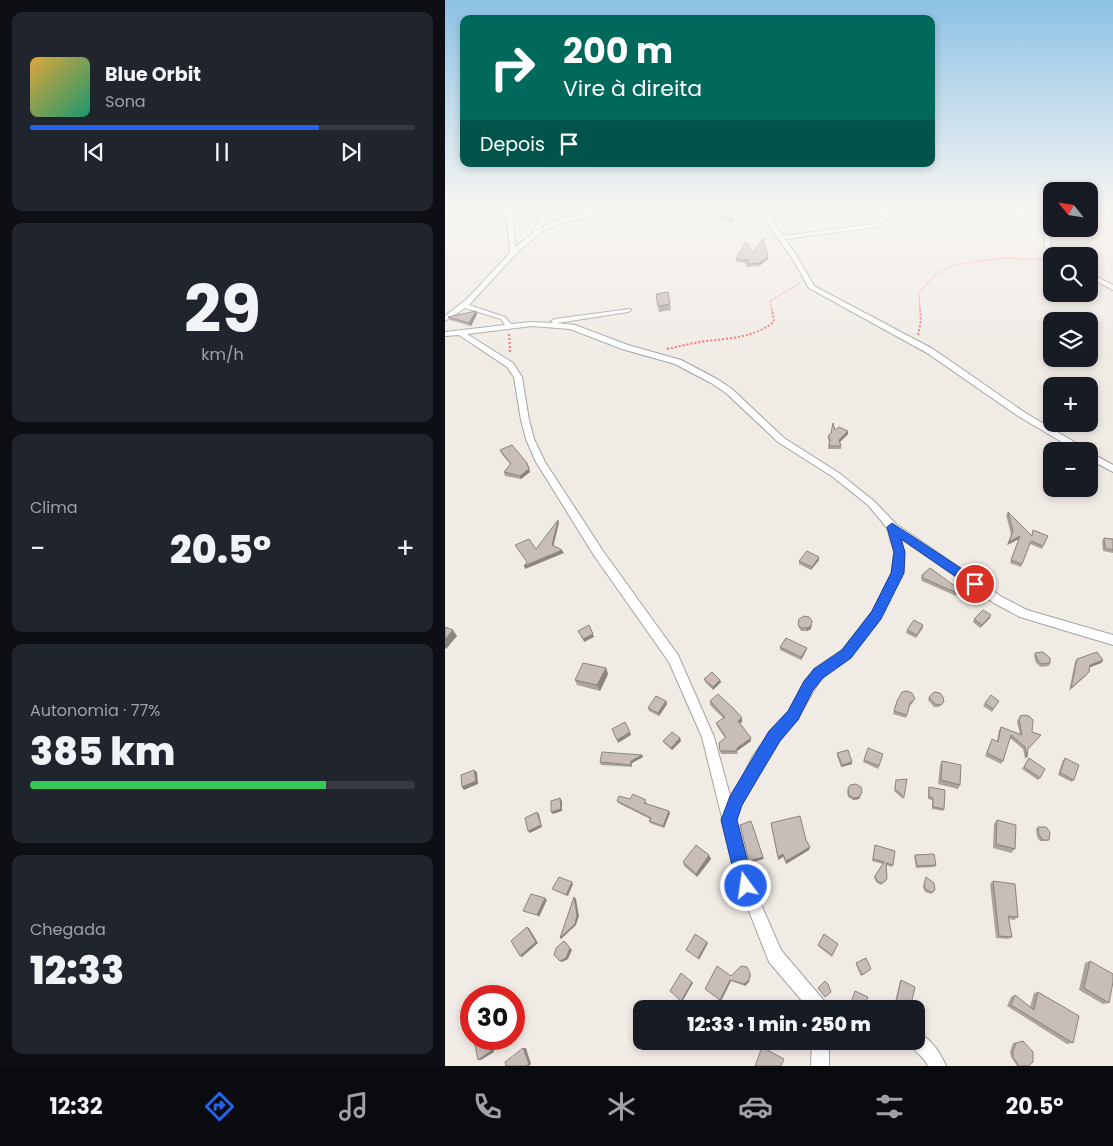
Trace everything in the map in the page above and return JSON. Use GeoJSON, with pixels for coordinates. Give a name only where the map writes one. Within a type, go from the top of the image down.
{"type":"FeatureCollection","features":[{"type":"Feature","properties":{"kind":"street"},"geometry":{"type":"LineString","coordinates":[[445,319],[465,306],[511,257]]}},
{"type":"Feature","properties":{"kind":"street"},"geometry":{"type":"LineString","coordinates":[[794,257],[808,284],[817,291],[916,344],[1067,442]]}},
{"type":"Feature","properties":{"kind":"street"},"geometry":{"type":"LineString","coordinates":[[1098,280],[1113,288]]}},
{"type":"Feature","properties":{"kind":"street"},"geometry":{"type":"LineString","coordinates":[[465,306],[503,318],[509,326]]}},
{"type":"Feature","properties":{"kind":"street"},"geometry":{"type":"LineString","coordinates":[[445,334],[629,310]]}},
{"type":"Feature","properties":{"kind":"street"},"geometry":{"type":"LineString","coordinates":[[532,324],[571,327],[625,348],[678,362],[714,381],[729,391],[781,440],[850,485],[871,503],[892,527],[998,600],[1024,614],[1113,640]]}},
{"type":"Feature","properties":{"kind":"street"},"geometry":{"type":"LineString","coordinates":[[460,332],[510,365],[518,377],[530,439],[541,462],[599,554],[657,633],[683,678],[708,737],[746,886],[775,956],[812,1000]]}},
{"type":"Feature","properties":{"kind":"street"},"geometry":{"type":"LineString","coordinates":[[1098,460],[1113,469]]}},
{"type":"Feature","properties":{"kind":"street"},"geometry":{"type":"LineString","coordinates":[[729,820],[735,802],[758,760],[775,736],[793,716],[809,686],[819,673],[846,654],[880,608],[897,573],[899,552],[892,527]]}},
{"type":"Feature","properties":{"kind":"street"},"geometry":{"type":"LineString","coordinates":[[925,1049],[937,1066]]}},
{"type":"Feature","properties":{"kind":"street"},"geometry":{"type":"LineString","coordinates":[[820,1066],[821,1050]]}},
{"type":"Feature","properties":{"kind":"path"},"geometry":{"type":"LineString","coordinates":[[916,344],[921,321],[919,293],[933,277],[950,266],[1000,258],[1043,260]]}},
{"type":"Feature","properties":{"kind":"path"},"geometry":{"type":"LineString","coordinates":[[666,349],[698,342],[750,336],[766,329],[774,322],[770,301],[806,280]]}},
{"type":"Feature","properties":{"kind":"path"},"geometry":{"type":"LineString","coordinates":[[509,326],[510,365]]}},
{"type":"Feature","properties":{"kind":"building"},"geometry":{"type":"Polygon","coordinates":[[[737,257],[768,257],[759,263],[746,264],[749,260],[736,259],[737,257]]]}},
{"type":"Feature","properties":{"kind":"building"},"geometry":{"type":"Polygon","coordinates":[[[668,292],[670,304],[658,306],[656,294],[668,292]]]}},
{"type":"Feature","properties":{"kind":"building"},"geometry":{"type":"Polygon","coordinates":[[[476,311],[469,323],[448,317],[476,311]]]}},
{"type":"Feature","properties":{"kind":"building"},"geometry":{"type":"Polygon","coordinates":[[[833,423],[835,430],[839,427],[848,431],[839,440],[841,446],[829,446],[830,439],[828,436],[831,433],[833,423]]]}},
{"type":"Feature","properties":{"kind":"building"},"geometry":{"type":"Polygon","coordinates":[[[512,445],[527,463],[529,469],[520,476],[504,472],[511,464],[500,450],[512,445]]]}},
{"type":"Feature","properties":{"kind":"building"},"geometry":{"type":"Polygon","coordinates":[[[1008,512],[1032,536],[1033,530],[1048,536],[1043,546],[1031,541],[1022,564],[1011,560],[1020,536],[1009,542],[1013,531],[1008,512]]]}},
{"type":"Feature","properties":{"kind":"building"},"geometry":{"type":"Polygon","coordinates":[[[558,520],[552,545],[562,550],[524,566],[527,562],[515,545],[529,539],[536,549],[558,520]]]}},
{"type":"Feature","properties":{"kind":"building"},"geometry":{"type":"Polygon","coordinates":[[[1104,538],[1113,539],[1113,550],[1105,548],[1104,538]]]}},
{"type":"Feature","properties":{"kind":"building"},"geometry":{"type":"Polygon","coordinates":[[[807,551],[819,557],[812,567],[799,561],[807,551]]]}},
{"type":"Feature","properties":{"kind":"building"},"geometry":{"type":"Polygon","coordinates":[[[930,568],[959,589],[957,593],[923,578],[922,575],[930,568]]]}},
{"type":"Feature","properties":{"kind":"building"},"geometry":{"type":"Polygon","coordinates":[[[983,610],[991,615],[982,625],[974,619],[983,610]]]}},
{"type":"Feature","properties":{"kind":"building"},"geometry":{"type":"Polygon","coordinates":[[[804,616],[809,617],[812,621],[811,626],[801,628],[798,624],[799,619],[804,616]]]}},
{"type":"Feature","properties":{"kind":"building"},"geometry":{"type":"Polygon","coordinates":[[[914,620],[923,625],[917,635],[907,630],[914,620]]]}},
{"type":"Feature","properties":{"kind":"building"},"geometry":{"type":"Polygon","coordinates":[[[589,625],[593,634],[583,639],[578,631],[589,625]]]}},
{"type":"Feature","properties":{"kind":"building"},"geometry":{"type":"Polygon","coordinates":[[[445,627],[453,630],[445,639],[445,627]]]}},
{"type":"Feature","properties":{"kind":"building"},"geometry":{"type":"Polygon","coordinates":[[[786,638],[807,648],[801,657],[780,647],[786,638]]]}},
{"type":"Feature","properties":{"kind":"building"},"geometry":{"type":"Polygon","coordinates":[[[1043,652],[1050,658],[1050,663],[1042,664],[1038,661],[1035,653],[1043,652]]]}},
{"type":"Feature","properties":{"kind":"building"},"geometry":{"type":"Polygon","coordinates":[[[1097,652],[1103,660],[1090,665],[1089,672],[1071,688],[1077,659],[1097,652]]]}},
{"type":"Feature","properties":{"kind":"building"},"geometry":{"type":"Polygon","coordinates":[[[583,663],[606,668],[597,685],[575,680],[583,663]]]}},
{"type":"Feature","properties":{"kind":"building"},"geometry":{"type":"Polygon","coordinates":[[[712,672],[720,680],[713,687],[704,679],[712,672]]]}},
{"type":"Feature","properties":{"kind":"building"},"geometry":{"type":"Polygon","coordinates":[[[902,692],[912,693],[915,699],[910,703],[907,715],[894,711],[902,692]]]}},
{"type":"Feature","properties":{"kind":"building"},"geometry":{"type":"Polygon","coordinates":[[[934,692],[940,693],[943,697],[944,702],[940,705],[935,704],[929,697],[934,692]]]}},
{"type":"Feature","properties":{"kind":"building"},"geometry":{"type":"Polygon","coordinates":[[[718,694],[742,718],[738,721],[751,738],[737,748],[737,751],[720,751],[719,743],[726,737],[716,723],[725,717],[710,701],[718,694]]]}},
{"type":"Feature","properties":{"kind":"building"},"geometry":{"type":"Polygon","coordinates":[[[991,695],[999,701],[993,709],[985,703],[991,695]]]}},
{"type":"Feature","properties":{"kind":"building"},"geometry":{"type":"Polygon","coordinates":[[[656,696],[666,701],[658,713],[648,708],[656,696]]]}},
{"type":"Feature","properties":{"kind":"building"},"geometry":{"type":"Polygon","coordinates":[[[1020,716],[1029,716],[1033,720],[1032,732],[1041,735],[1028,749],[1027,757],[1025,747],[1011,735],[1003,761],[987,753],[992,739],[998,742],[1001,727],[1022,735],[1019,720],[1020,716]]]}},
{"type":"Feature","properties":{"kind":"building"},"geometry":{"type":"Polygon","coordinates":[[[625,722],[630,732],[617,740],[612,729],[625,722]]]}},
{"type":"Feature","properties":{"kind":"building"},"geometry":{"type":"Polygon","coordinates":[[[672,732],[680,738],[671,748],[663,741],[672,732]]]}},
{"type":"Feature","properties":{"kind":"building"},"geometry":{"type":"Polygon","coordinates":[[[868,748],[883,754],[879,766],[864,760],[868,748]]]}},
{"type":"Feature","properties":{"kind":"building"},"geometry":{"type":"Polygon","coordinates":[[[848,750],[852,762],[842,765],[837,753],[848,750]]]}},
{"type":"Feature","properties":{"kind":"building"},"geometry":{"type":"Polygon","coordinates":[[[602,752],[642,755],[631,761],[631,765],[600,762],[602,752]]]}},
{"type":"Feature","properties":{"kind":"building"},"geometry":{"type":"Polygon","coordinates":[[[1029,758],[1045,769],[1040,778],[1024,767],[1029,758]]]}},
{"type":"Feature","properties":{"kind":"building"},"geometry":{"type":"Polygon","coordinates":[[[1065,758],[1079,765],[1074,780],[1060,773],[1065,758]]]}},
{"type":"Feature","properties":{"kind":"building"},"geometry":{"type":"Polygon","coordinates":[[[942,761],[961,765],[960,785],[941,780],[942,761]]]}},
{"type":"Feature","properties":{"kind":"building"},"geometry":{"type":"Polygon","coordinates":[[[474,770],[476,781],[462,787],[461,775],[474,770]]]}},
{"type":"Feature","properties":{"kind":"building"},"geometry":{"type":"Polygon","coordinates":[[[907,779],[904,797],[895,789],[896,780],[907,779]]]}},
{"type":"Feature","properties":{"kind":"building"},"geometry":{"type":"Polygon","coordinates":[[[856,784],[861,787],[862,792],[859,797],[854,798],[849,795],[848,789],[850,785],[856,784]]]}},
{"type":"Feature","properties":{"kind":"building"},"geometry":{"type":"Polygon","coordinates":[[[929,787],[945,790],[944,809],[933,807],[933,798],[929,797],[929,787]]]}},
{"type":"Feature","properties":{"kind":"building"},"geometry":{"type":"Polygon","coordinates":[[[633,794],[646,800],[644,803],[669,811],[663,826],[649,821],[651,818],[617,801],[619,796],[630,799],[633,794]]]}},
{"type":"Feature","properties":{"kind":"building"},"geometry":{"type":"Polygon","coordinates":[[[560,798],[561,809],[551,812],[551,801],[560,798]]]}},
{"type":"Feature","properties":{"kind":"building"},"geometry":{"type":"Polygon","coordinates":[[[537,812],[541,825],[528,831],[525,818],[537,812]]]}},
{"type":"Feature","properties":{"kind":"building"},"geometry":{"type":"Polygon","coordinates":[[[800,816],[806,840],[810,847],[786,861],[783,854],[778,857],[771,823],[800,816]]]}},
{"type":"Feature","properties":{"kind":"building"},"geometry":{"type":"Polygon","coordinates":[[[997,820],[1016,825],[1015,849],[996,844],[997,820]]]}},
{"type":"Feature","properties":{"kind":"building"},"geometry":{"type":"Polygon","coordinates":[[[751,821],[763,857],[749,861],[740,825],[751,821]]]}},
{"type":"Feature","properties":{"kind":"building"},"geometry":{"type":"Polygon","coordinates":[[[1038,827],[1046,827],[1050,832],[1049,840],[1043,840],[1039,835],[1038,827]]]}},
{"type":"Feature","properties":{"kind":"building"},"geometry":{"type":"Polygon","coordinates":[[[696,845],[709,855],[696,874],[683,862],[696,845]]]}},
{"type":"Feature","properties":{"kind":"building"},"geometry":{"type":"Polygon","coordinates":[[[875,845],[895,851],[893,865],[886,863],[887,879],[882,883],[877,881],[875,876],[884,862],[873,859],[875,845]]]}},
{"type":"Feature","properties":{"kind":"building"},"geometry":{"type":"Polygon","coordinates":[[[934,854],[936,865],[917,866],[915,855],[934,854]]]}},
{"type":"Feature","properties":{"kind":"building"},"geometry":{"type":"Polygon","coordinates":[[[559,877],[572,882],[566,895],[552,889],[559,877]]]}},
{"type":"Feature","properties":{"kind":"building"},"geometry":{"type":"Polygon","coordinates":[[[926,877],[934,883],[935,890],[932,892],[926,890],[924,885],[926,877]]]}},
{"type":"Feature","properties":{"kind":"building"},"geometry":{"type":"Polygon","coordinates":[[[993,881],[1015,884],[1018,917],[1008,916],[1012,937],[999,936],[993,881]]]}},
{"type":"Feature","properties":{"kind":"building"},"geometry":{"type":"Polygon","coordinates":[[[531,894],[545,898],[537,915],[523,911],[531,894]]]}},
{"type":"Feature","properties":{"kind":"building"},"geometry":{"type":"Polygon","coordinates":[[[574,897],[577,915],[575,924],[560,938],[574,897]]]}},
{"type":"Feature","properties":{"kind":"building"},"geometry":{"type":"Polygon","coordinates":[[[527,927],[536,942],[520,956],[511,941],[527,927]]]}},
{"type":"Feature","properties":{"kind":"building"},"geometry":{"type":"Polygon","coordinates":[[[695,934],[707,942],[698,958],[686,950],[695,934]]]}},
{"type":"Feature","properties":{"kind":"building"},"geometry":{"type":"Polygon","coordinates":[[[824,934],[838,944],[832,955],[818,945],[824,934]]]}},
{"type":"Feature","properties":{"kind":"building"},"geometry":{"type":"Polygon","coordinates":[[[564,941],[570,948],[566,958],[560,961],[554,955],[556,948],[564,941]]]}},
{"type":"Feature","properties":{"kind":"building"},"geometry":{"type":"Polygon","coordinates":[[[866,958],[871,969],[862,975],[856,963],[866,958]]]}},
{"type":"Feature","properties":{"kind":"building"},"geometry":{"type":"Polygon","coordinates":[[[1090,961],[1113,974],[1109,1003],[1084,988],[1090,961]]]}},
{"type":"Feature","properties":{"kind":"building"},"geometry":{"type":"Polygon","coordinates":[[[717,966],[731,976],[741,966],[747,967],[750,973],[749,980],[744,984],[730,980],[720,1000],[705,989],[717,966]]]}},
{"type":"Feature","properties":{"kind":"building"},"geometry":{"type":"Polygon","coordinates":[[[681,973],[692,982],[682,1000],[670,991],[681,973]]]}},
{"type":"Feature","properties":{"kind":"building"},"geometry":{"type":"Polygon","coordinates":[[[901,980],[915,987],[912,1000],[896,1000],[901,980]]]}},
{"type":"Feature","properties":{"kind":"building"},"geometry":{"type":"Polygon","coordinates":[[[825,981],[831,992],[825,997],[818,988],[825,981]]]}},
{"type":"Feature","properties":{"kind":"building"},"geometry":{"type":"Polygon","coordinates":[[[855,991],[868,997],[867,1000],[852,1000],[855,991]]]}},
{"type":"Feature","properties":{"kind":"building"},"geometry":{"type":"Polygon","coordinates":[[[1038,992],[1079,1016],[1073,1043],[1011,1005],[1015,995],[1034,1010],[1038,992]]]}},
{"type":"Feature","properties":{"kind":"building"},"geometry":{"type":"Polygon","coordinates":[[[1023,1041],[1033,1052],[1033,1062],[1029,1066],[1019,1066],[1013,1057],[1016,1043],[1023,1041]]]}},
{"type":"Feature","properties":{"kind":"building"},"geometry":{"type":"Polygon","coordinates":[[[476,1050],[491,1050],[491,1051],[478,1060],[476,1050]]]}},
{"type":"Feature","properties":{"kind":"building"},"geometry":{"type":"Polygon","coordinates":[[[520,1050],[524,1050],[529,1064],[526,1066],[506,1066],[505,1062],[520,1050]]]}},
{"type":"Feature","properties":{"kind":"building"},"geometry":{"type":"Polygon","coordinates":[[[761,1050],[768,1050],[784,1059],[781,1066],[755,1066],[761,1050]]]}},
{"type":"Feature","properties":{"kind":"route"},"geometry":{"type":"LineString","coordinates":[[746,886],[729,820],[735,802],[758,760],[775,736],[793,716],[809,686],[819,673],[846,654],[876,615],[888,594],[897,573],[899,552],[892,527],[975,584]]}}]}
